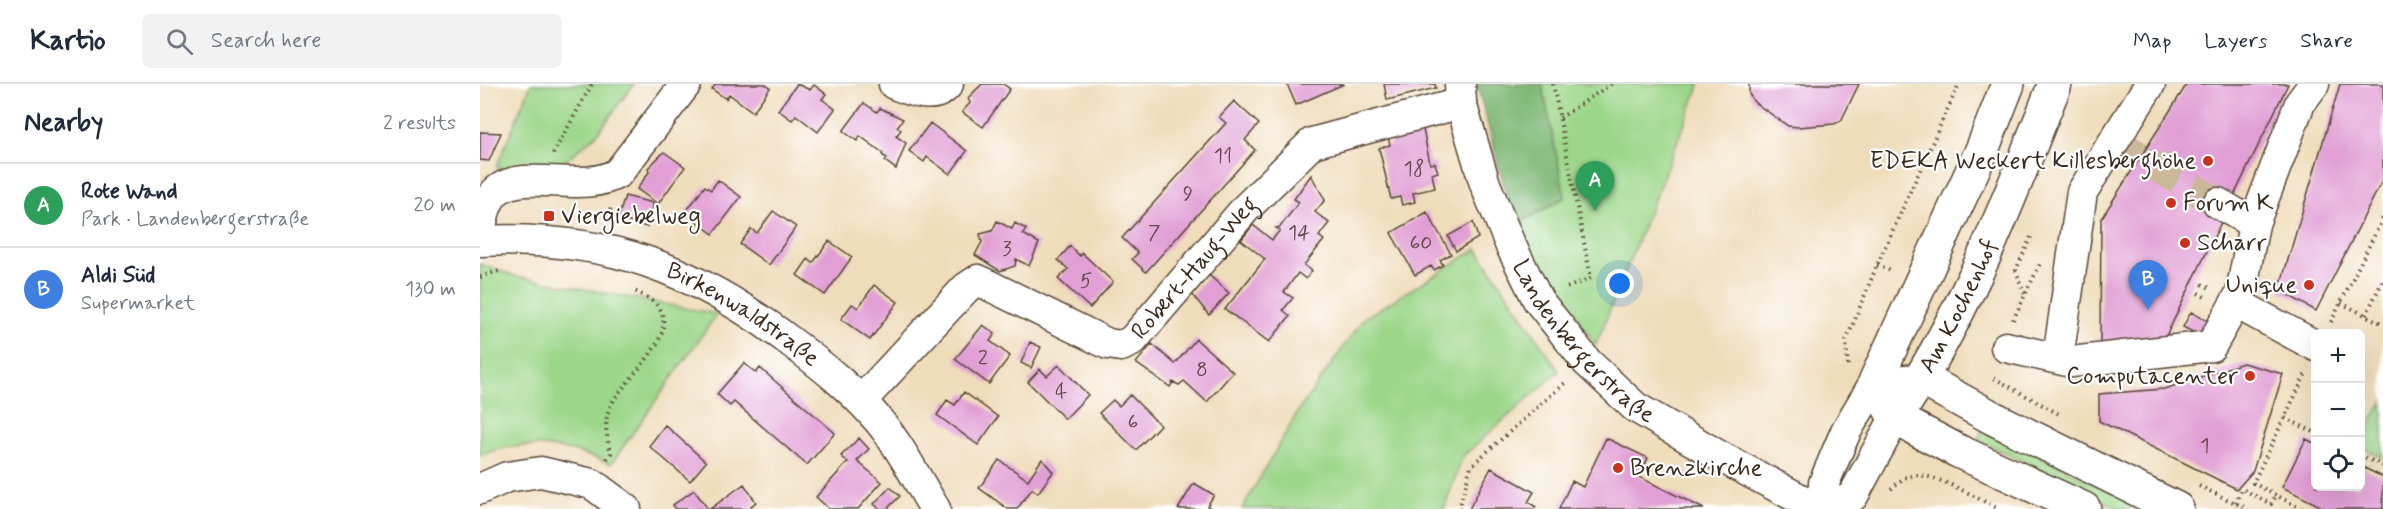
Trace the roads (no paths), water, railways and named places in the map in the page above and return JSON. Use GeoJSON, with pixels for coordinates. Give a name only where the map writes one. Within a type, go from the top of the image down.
{"type":"FeatureCollection","features":[{"type":"Feature","properties":{"kind":"main road","name":"Am Kochenhof"},"geometry":{"type":"LineString","coordinates":[[1875,382],[1982,150],[2008,84]]}},
{"type":"Feature","properties":{"kind":"main road","name":"Am Kochenhof"},"geometry":{"type":"LineString","coordinates":[[1895,418],[1922,379],[1963,305],[2055,84]]}},
{"type":"Feature","properties":{"kind":"main road"},"geometry":{"type":"LineString","coordinates":[[1922,379],[1993,418],[2177,509]]}},
{"type":"Feature","properties":{"kind":"main road"},"geometry":{"type":"LineString","coordinates":[[1875,382],[1895,418],[1958,451],[2084,509]]}},
{"type":"Feature","properties":{"kind":"street"},"geometry":{"type":"LineString","coordinates":[[480,231],[486,205],[498,189],[512,183],[590,183],[607,180],[618,173],[686,84]]}},
{"type":"Feature","properties":{"kind":"street"},"geometry":{"type":"LineString","coordinates":[[894,84],[925,94],[935,93],[948,84]]}},
{"type":"Feature","properties":{"kind":"street"},"geometry":{"type":"LineString","coordinates":[[2058,358],[2082,192],[2150,84]]}},
{"type":"Feature","properties":{"kind":"street"},"geometry":{"type":"LineString","coordinates":[[2006,347],[2071,363],[2211,346],[2241,293],[2254,224],[2300,103],[2314,84]]}},
{"type":"Feature","properties":{"kind":"street","name":"Landenbergerstraße"},"geometry":{"type":"LineString","coordinates":[[1461,93],[1485,184],[1510,244],[1538,300],[1587,362],[1635,407],[1739,468],[1819,509]]}},
{"type":"Feature","properties":{"kind":"street","name":"Robert-Haug-Weg"},"geometry":{"type":"LineString","coordinates":[[861,400],[966,288],[978,280],[1108,344],[1121,346],[1132,340],[1246,208],[1312,142],[1461,93]]}},
{"type":"Feature","properties":{"kind":"street"},"geometry":{"type":"LineString","coordinates":[[2218,203],[2254,224]]}},
{"type":"Feature","properties":{"kind":"street","name":"Birkenwaldstraße"},"geometry":{"type":"LineString","coordinates":[[480,241],[518,239],[602,247],[654,262],[708,287],[760,319],[861,400],[881,423],[935,509]]}},
{"type":"Feature","properties":{"kind":"street"},"geometry":{"type":"LineString","coordinates":[[2236,303],[2311,341]]}},
{"type":"Feature","properties":{"kind":"street"},"geometry":{"type":"LineString","coordinates":[[1875,382],[1922,379]]}},
{"type":"Feature","properties":{"kind":"street","name":"Am Kochenhof"},"geometry":{"type":"LineString","coordinates":[[1826,509],[1824,483],[1846,431],[1875,382]]}},
{"type":"Feature","properties":{"kind":"street","name":"Am Kochenhof"},"geometry":{"type":"LineString","coordinates":[[1832,509],[1853,496],[1895,418]]}},
{"type":"Feature","properties":{"kind":"street"},"geometry":{"type":"LineString","coordinates":[[480,489],[507,477],[541,472],[592,484],[626,509]]}},
{"type":"Feature","properties":{"kind":"tunnel"},"geometry":{"type":"LineString","coordinates":[[2114,141],[2218,203]]}},
{"type":"Feature","properties":{"kind":"place","name":"EDEKA Weckert Killesberghöhe"},"geometry":{"type":"Point","coordinates":[2208,161]}},
{"type":"Feature","properties":{"kind":"place","name":"Forum K"},"geometry":{"type":"Point","coordinates":[2171,203]}},
{"type":"Feature","properties":{"kind":"place","name":"Rote Wand"},"geometry":{"type":"Point","coordinates":[1595,211]}},
{"type":"Feature","properties":{"kind":"place","name":"Viergiebelweg"},"geometry":{"type":"Point","coordinates":[549,216]}},
{"type":"Feature","properties":{"kind":"place","name":"Scharr"},"geometry":{"type":"Point","coordinates":[2185,243]}},
{"type":"Feature","properties":{"kind":"place","name":"Unique"},"geometry":{"type":"Point","coordinates":[2309,285]}},
{"type":"Feature","properties":{"kind":"place","name":"Aldi Süd"},"geometry":{"type":"Point","coordinates":[2148,310]}},
{"type":"Feature","properties":{"kind":"place","name":"Computacenter"},"geometry":{"type":"Point","coordinates":[2250,376]}},
{"type":"Feature","properties":{"kind":"place","name":"Brenzkirche"},"geometry":{"type":"Point","coordinates":[1618,468]}}]}
